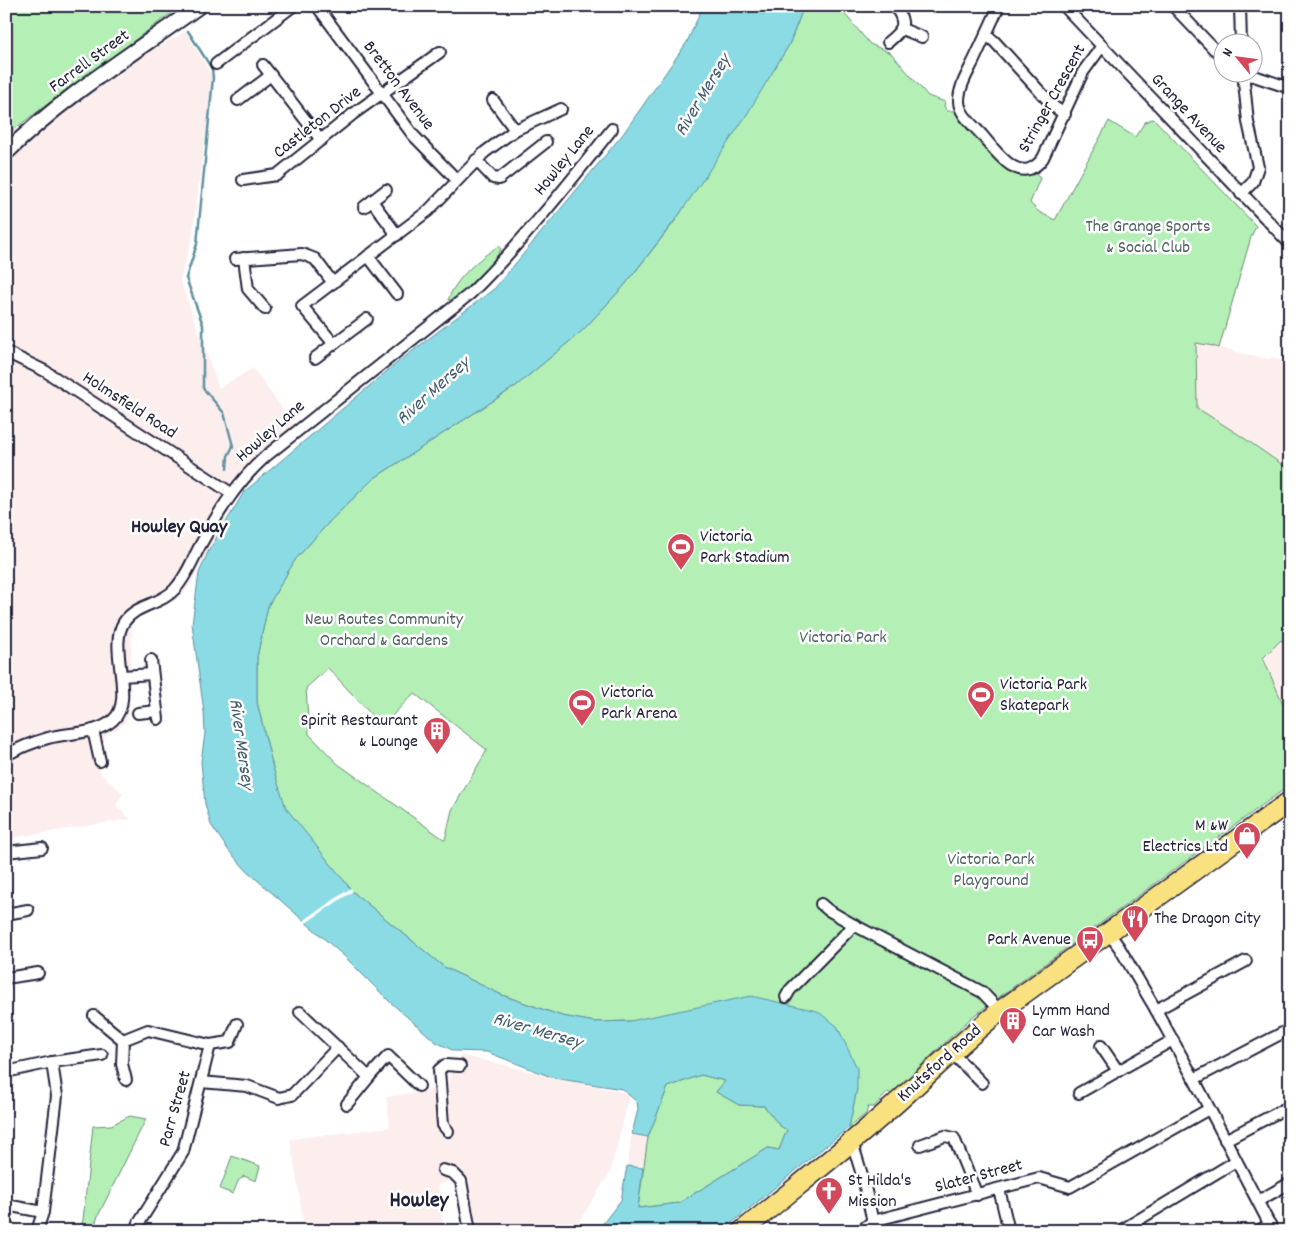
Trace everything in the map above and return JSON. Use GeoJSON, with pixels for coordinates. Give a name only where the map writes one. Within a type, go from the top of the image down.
{"type":"FeatureCollection","features":[{"type":"Feature","properties":{"kind":"highway","name":"Knutsford Road"},"geometry":{"type":"LineString","coordinates":[[742,1231],[852,1142],[951,1052],[1000,1011],[1290,801]]}},
{"type":"Feature","properties":{"kind":"street","name":"Farrell Street"},"geometry":{"type":"LineString","coordinates":[[6,153],[30,131],[72,98],[200,6]]}},
{"type":"Feature","properties":{"kind":"street"},"geometry":{"type":"LineString","coordinates":[[216,64],[293,6]]}},
{"type":"Feature","properties":{"kind":"street","name":"Bretton Avenue"},"geometry":{"type":"LineString","coordinates":[[317,6],[413,135],[457,180]]}},
{"type":"Feature","properties":{"kind":"street"},"geometry":{"type":"LineString","coordinates":[[888,42],[902,29],[903,21],[895,6]]}},
{"type":"Feature","properties":{"kind":"street","name":"Stringer Crescent"},"geometry":{"type":"LineString","coordinates":[[999,6],[962,88],[959,103],[963,113],[1005,162],[1018,169],[1028,169],[1036,166],[1047,151],[1083,72],[1102,46]]}},
{"type":"Feature","properties":{"kind":"street","name":"Grange Avenue"},"geometry":{"type":"LineString","coordinates":[[1064,6],[1290,244]]}},
{"type":"Feature","properties":{"kind":"street"},"geometry":{"type":"LineString","coordinates":[[1173,6],[1214,48]]}},
{"type":"Feature","properties":{"kind":"street"},"geometry":{"type":"LineString","coordinates":[[1240,6],[1240,32]]}},
{"type":"Feature","properties":{"kind":"street"},"geometry":{"type":"LineString","coordinates":[[902,29],[922,37]]}},
{"type":"Feature","properties":{"kind":"street"},"geometry":{"type":"LineString","coordinates":[[986,35],[994,41],[1054,107],[1065,114]]}},
{"type":"Feature","properties":{"kind":"street","name":"Castleton Drive"},"geometry":{"type":"LineString","coordinates":[[243,180],[277,175],[382,93],[440,52]]}},
{"type":"Feature","properties":{"kind":"street"},"geometry":{"type":"LineString","coordinates":[[263,65],[321,140]]}},
{"type":"Feature","properties":{"kind":"street"},"geometry":{"type":"LineString","coordinates":[[238,100],[271,75]]}},
{"type":"Feature","properties":{"kind":"street"},"geometry":{"type":"LineString","coordinates":[[1264,79],[1290,88]]}},
{"type":"Feature","properties":{"kind":"street"},"geometry":{"type":"LineString","coordinates":[[1241,194],[1253,182],[1258,167],[1248,122],[1244,82]]}},
{"type":"Feature","properties":{"kind":"street"},"geometry":{"type":"LineString","coordinates":[[493,100],[515,130]]}},
{"type":"Feature","properties":{"kind":"street"},"geometry":{"type":"LineString","coordinates":[[334,344],[302,306],[428,211],[476,160],[515,130],[562,109]]}},
{"type":"Feature","properties":{"kind":"street","name":"Howley Lane"},"geometry":{"type":"LineString","coordinates":[[6,755],[48,738],[92,730],[113,720],[119,714],[122,706],[122,676],[118,644],[125,621],[143,607],[162,600],[173,592],[182,581],[231,493],[266,456],[471,293],[493,271],[557,198],[612,129]]}},
{"type":"Feature","properties":{"kind":"street"},"geometry":{"type":"LineString","coordinates":[[476,160],[493,178],[498,179],[546,142]]}},
{"type":"Feature","properties":{"kind":"street"},"geometry":{"type":"LineString","coordinates":[[386,190],[368,204],[397,234]]}},
{"type":"Feature","properties":{"kind":"street"},"geometry":{"type":"LineString","coordinates":[[265,309],[248,289],[240,259],[302,254],[315,259],[333,283]]}},
{"type":"Feature","properties":{"kind":"street"},"geometry":{"type":"LineString","coordinates":[[368,256],[397,294]]}},
{"type":"Feature","properties":{"kind":"street"},"geometry":{"type":"LineString","coordinates":[[315,358],[367,319]]}},
{"type":"Feature","properties":{"kind":"street","name":"Holmsfield Road"},"geometry":{"type":"LineString","coordinates":[[6,352],[46,372],[231,493]]}},
{"type":"Feature","properties":{"kind":"street"},"geometry":{"type":"LineString","coordinates":[[138,713],[158,715],[151,660]]}},
{"type":"Feature","properties":{"kind":"street"},"geometry":{"type":"LineString","coordinates":[[122,676],[152,674]]}},
{"type":"Feature","properties":{"kind":"street"},"geometry":{"type":"LineString","coordinates":[[92,730],[100,761]]}},
{"type":"Feature","properties":{"kind":"street"},"geometry":{"type":"LineString","coordinates":[[6,852],[42,848]]}},
{"type":"Feature","properties":{"kind":"street"},"geometry":{"type":"LineString","coordinates":[[821,904],[854,925],[982,992],[1000,1011]]}},
{"type":"Feature","properties":{"kind":"street"},"geometry":{"type":"LineString","coordinates":[[6,914],[28,910]]}},
{"type":"Feature","properties":{"kind":"street"},"geometry":{"type":"LineString","coordinates":[[786,997],[790,990],[854,925]]}},
{"type":"Feature","properties":{"kind":"street"},"geometry":{"type":"LineString","coordinates":[[1108,932],[1119,947],[1173,1040],[1258,1201],[1271,1228],[1258,1231]]}},
{"type":"Feature","properties":{"kind":"street"},"geometry":{"type":"LineString","coordinates":[[1156,1010],[1246,961]]}},
{"type":"Feature","properties":{"kind":"street"},"geometry":{"type":"LineString","coordinates":[[6,978],[38,973]]}},
{"type":"Feature","properties":{"kind":"street"},"geometry":{"type":"LineString","coordinates":[[300,1012],[369,1077]]}},
{"type":"Feature","properties":{"kind":"street"},"geometry":{"type":"LineString","coordinates":[[94,1016],[123,1040]]}},
{"type":"Feature","properties":{"kind":"street"},"geometry":{"type":"LineString","coordinates":[[123,1040],[148,1030],[210,1045],[230,1042],[237,1024]]}},
{"type":"Feature","properties":{"kind":"street"},"geometry":{"type":"LineString","coordinates":[[1194,1079],[1290,1029]]}},
{"type":"Feature","properties":{"kind":"street"},"geometry":{"type":"LineString","coordinates":[[123,1040],[122,1064],[126,1080]]}},
{"type":"Feature","properties":{"kind":"street"},"geometry":{"type":"LineString","coordinates":[[1079,1093],[1173,1040]]}},
{"type":"Feature","properties":{"kind":"street","name":"Parr Street"},"geometry":{"type":"LineString","coordinates":[[136,1231],[183,1152],[210,1045]]}},
{"type":"Feature","properties":{"kind":"street"},"geometry":{"type":"LineString","coordinates":[[1101,1046],[1118,1071]]}},
{"type":"Feature","properties":{"kind":"street"},"geometry":{"type":"LineString","coordinates":[[201,1082],[247,1086],[279,1098],[292,1095],[338,1047]]}},
{"type":"Feature","properties":{"kind":"street"},"geometry":{"type":"LineString","coordinates":[[951,1052],[982,1083]]}},
{"type":"Feature","properties":{"kind":"street"},"geometry":{"type":"LineString","coordinates":[[6,1072],[52,1062],[102,1055]]}},
{"type":"Feature","properties":{"kind":"street"},"geometry":{"type":"LineString","coordinates":[[347,1104],[388,1056],[419,1086]]}},
{"type":"Feature","properties":{"kind":"street"},"geometry":{"type":"LineString","coordinates":[[37,1231],[43,1212],[57,1096],[52,1062]]}},
{"type":"Feature","properties":{"kind":"street"},"geometry":{"type":"LineString","coordinates":[[448,1131],[443,1125],[438,1079],[439,1070],[445,1065],[460,1066]]}},
{"type":"Feature","properties":{"kind":"street"},"geometry":{"type":"LineString","coordinates":[[1225,1140],[1290,1106]]}},
{"type":"Feature","properties":{"kind":"street","name":"Slater Street"},"geometry":{"type":"LineString","coordinates":[[860,1231],[976,1195],[1039,1178],[1070,1187],[1209,1109]]}},
{"type":"Feature","properties":{"kind":"street"},"geometry":{"type":"LineString","coordinates":[[920,1145],[946,1136],[954,1138],[976,1195]]}},
{"type":"Feature","properties":{"kind":"street"},"geometry":{"type":"LineString","coordinates":[[852,1142],[874,1226]]}},
{"type":"Feature","properties":{"kind":"street"},"geometry":{"type":"LineString","coordinates":[[1120,1231],[1236,1161]]}},
{"type":"Feature","properties":{"kind":"street"},"geometry":{"type":"LineString","coordinates":[[442,1170],[453,1173],[461,1181],[470,1231]]}},
{"type":"Feature","properties":{"kind":"street"},"geometry":{"type":"LineString","coordinates":[[1258,1201],[1290,1183]]}},
{"type":"Feature","properties":{"kind":"street"},"geometry":{"type":"LineString","coordinates":[[999,1189],[1009,1231]]}},
{"type":"Feature","properties":{"kind":"street"},"geometry":{"type":"LineString","coordinates":[[6,1205],[43,1212]]}},
{"type":"Feature","properties":{"kind":"shaded area"},"geometry":{"type":"Polygon","coordinates":[[[186,31],[213,78],[192,239],[180,280],[219,388],[253,368],[300,433],[245,483],[188,588],[174,601],[135,619],[132,626],[129,714],[125,722],[118,729],[106,735],[103,743],[107,761],[97,763],[102,775],[123,793],[116,806],[130,819],[6,839],[6,156],[137,59],[186,31]]]}},
{"type":"Feature","properties":{"kind":"shaded area"},"geometry":{"type":"Polygon","coordinates":[[[1196,343],[1262,358],[1270,359],[1273,357],[1290,364],[1290,470],[1241,436],[1197,409],[1196,343]]]}},
{"type":"Feature","properties":{"kind":"shaded area"},"geometry":{"type":"Polygon","coordinates":[[[1282,640],[1290,646],[1290,720],[1263,658],[1282,640]]]}},
{"type":"Feature","properties":{"kind":"shaded area"},"geometry":{"type":"Polygon","coordinates":[[[460,1055],[630,1094],[610,1173],[573,1231],[472,1231],[463,1177],[438,1185],[444,1231],[305,1231],[290,1139],[390,1127],[386,1097],[435,1089],[444,1090],[460,1055]]]}},
{"type":"Feature","properties":{"kind":"shaded area"},"geometry":{"type":"Polygon","coordinates":[[[632,1134],[648,1137],[643,1168],[627,1166],[632,1134]]]}},
{"type":"Feature","properties":{"kind":"green space"},"geometry":{"type":"Polygon","coordinates":[[[6,6],[181,6],[6,135],[6,6]]]}},
{"type":"Feature","properties":{"kind":"green space","name":"Victoria Park"},"geometry":{"type":"Polygon","coordinates":[[[804,6],[838,6],[870,44],[891,53],[928,96],[945,102],[944,106],[947,111],[957,111],[1010,171],[1017,174],[1033,172],[1040,178],[1030,203],[1039,212],[1055,220],[1109,121],[1135,137],[1145,122],[1152,119],[1155,120],[1256,226],[1251,237],[1219,348],[1196,343],[1197,408],[1290,470],[1290,646],[1281,640],[1263,658],[1290,720],[1290,785],[972,1017],[891,1094],[888,1092],[874,1107],[868,1107],[866,1114],[849,1127],[857,1089],[630,1021],[595,1022],[562,1016],[502,995],[444,967],[353,892],[285,808],[257,702],[257,657],[268,606],[295,560],[331,520],[373,479],[516,386],[582,331],[624,286],[675,221],[789,45],[804,6]],[[328,668],[306,688],[309,734],[338,764],[445,840],[452,810],[487,750],[414,693],[391,717],[379,723],[328,668]]]}},
{"type":"Feature","properties":{"kind":"green space"},"geometry":{"type":"Polygon","coordinates":[[[499,246],[501,249],[496,257],[479,278],[451,300],[448,300],[462,276],[484,256],[499,246]]]}},
{"type":"Feature","properties":{"kind":"green space"},"geometry":{"type":"Polygon","coordinates":[[[701,1075],[725,1081],[716,1092],[739,1105],[764,1106],[780,1126],[787,1130],[779,1150],[768,1148],[679,1203],[638,1208],[648,1137],[668,1087],[701,1075]]]}},
{"type":"Feature","properties":{"kind":"green space"},"geometry":{"type":"Polygon","coordinates":[[[130,1116],[146,1119],[98,1216],[93,1231],[79,1231],[83,1220],[93,1126],[111,1125],[130,1116]]]}},
{"type":"Feature","properties":{"kind":"green space"},"geometry":{"type":"Polygon","coordinates":[[[232,1156],[260,1166],[256,1181],[244,1176],[238,1181],[233,1194],[220,1189],[232,1156]]]}},
{"type":"Feature","properties":{"kind":"water","name":"River Mersey"},"geometry":{"type":"Polygon","coordinates":[[[703,6],[804,6],[789,45],[746,116],[679,215],[624,286],[582,331],[516,386],[373,479],[331,520],[295,560],[268,606],[257,657],[257,702],[273,768],[286,808],[353,892],[444,967],[502,995],[562,1016],[595,1022],[630,1021],[751,996],[817,1011],[837,1026],[857,1068],[857,1089],[849,1127],[722,1231],[597,1231],[621,1200],[627,1166],[643,1168],[638,1208],[679,1203],[768,1148],[779,1150],[787,1130],[780,1126],[764,1106],[739,1105],[716,1092],[725,1081],[701,1075],[668,1087],[648,1137],[632,1134],[638,1109],[637,1102],[622,1089],[554,1078],[487,1052],[454,1051],[436,1042],[390,1002],[344,956],[247,871],[229,851],[211,825],[205,804],[201,762],[205,733],[204,712],[192,624],[199,573],[208,552],[244,492],[393,366],[495,288],[623,134],[687,42],[703,6]]]}},
{"type":"Feature","properties":{"kind":"pier"},"geometry":{"type":"Polygon","coordinates":[[[351,888],[353,891],[303,925],[300,923],[351,888]]]}},
{"type":"Feature","properties":{"kind":"waterway"},"geometry":{"type":"LineString","coordinates":[[188,31],[212,69],[213,78],[197,244],[186,278],[203,325],[203,388],[224,413],[233,446],[228,456],[227,469]]}},
{"type":"Feature","properties":{"kind":"place","name":"Victoria Park Stadium"},"geometry":{"type":"Point","coordinates":[681,571]}},
{"type":"Feature","properties":{"kind":"place","name":"Victoria Park Skatepark"},"geometry":{"type":"Point","coordinates":[981,719]}},
{"type":"Feature","properties":{"kind":"place","name":"Victoria Park Arena"},"geometry":{"type":"Point","coordinates":[582,727]}},
{"type":"Feature","properties":{"kind":"place","name":"Spirit Restaurant & Lounge"},"geometry":{"type":"Point","coordinates":[437,755]}},
{"type":"Feature","properties":{"kind":"place","name":"M &W Electrics Ltd"},"geometry":{"type":"Point","coordinates":[1247,860]}},
{"type":"Feature","properties":{"kind":"place","name":"The Dragon City"},"geometry":{"type":"Point","coordinates":[1135,943]}},
{"type":"Feature","properties":{"kind":"place","name":"Park Avenue"},"geometry":{"type":"Point","coordinates":[1090,964]}},
{"type":"Feature","properties":{"kind":"place","name":"Lymm Hand Car Wash"},"geometry":{"type":"Point","coordinates":[1013,1045]}},
{"type":"Feature","properties":{"kind":"place","name":"St Hilda's Mission"},"geometry":{"type":"Point","coordinates":[829,1215]}},
{"type":"Feature","properties":{"kind":"district","name":"Howley Quay"},"geometry":{"type":"Point","coordinates":[179,528]}},
{"type":"Feature","properties":{"kind":"district","name":"Howley"},"geometry":{"type":"Point","coordinates":[419,1201]}},
{"type":"Feature","properties":{"kind":"park label","name":"The Grange Sports & Social Club"},"geometry":{"type":"Point","coordinates":[1148,237]}},
{"type":"Feature","properties":{"kind":"park label","name":"New Routes Community Orchard & Gardens"},"geometry":{"type":"Point","coordinates":[384,630]}},
{"type":"Feature","properties":{"kind":"park label","name":"Victoria Park Playground"},"geometry":{"type":"Point","coordinates":[991,870]}}]}
